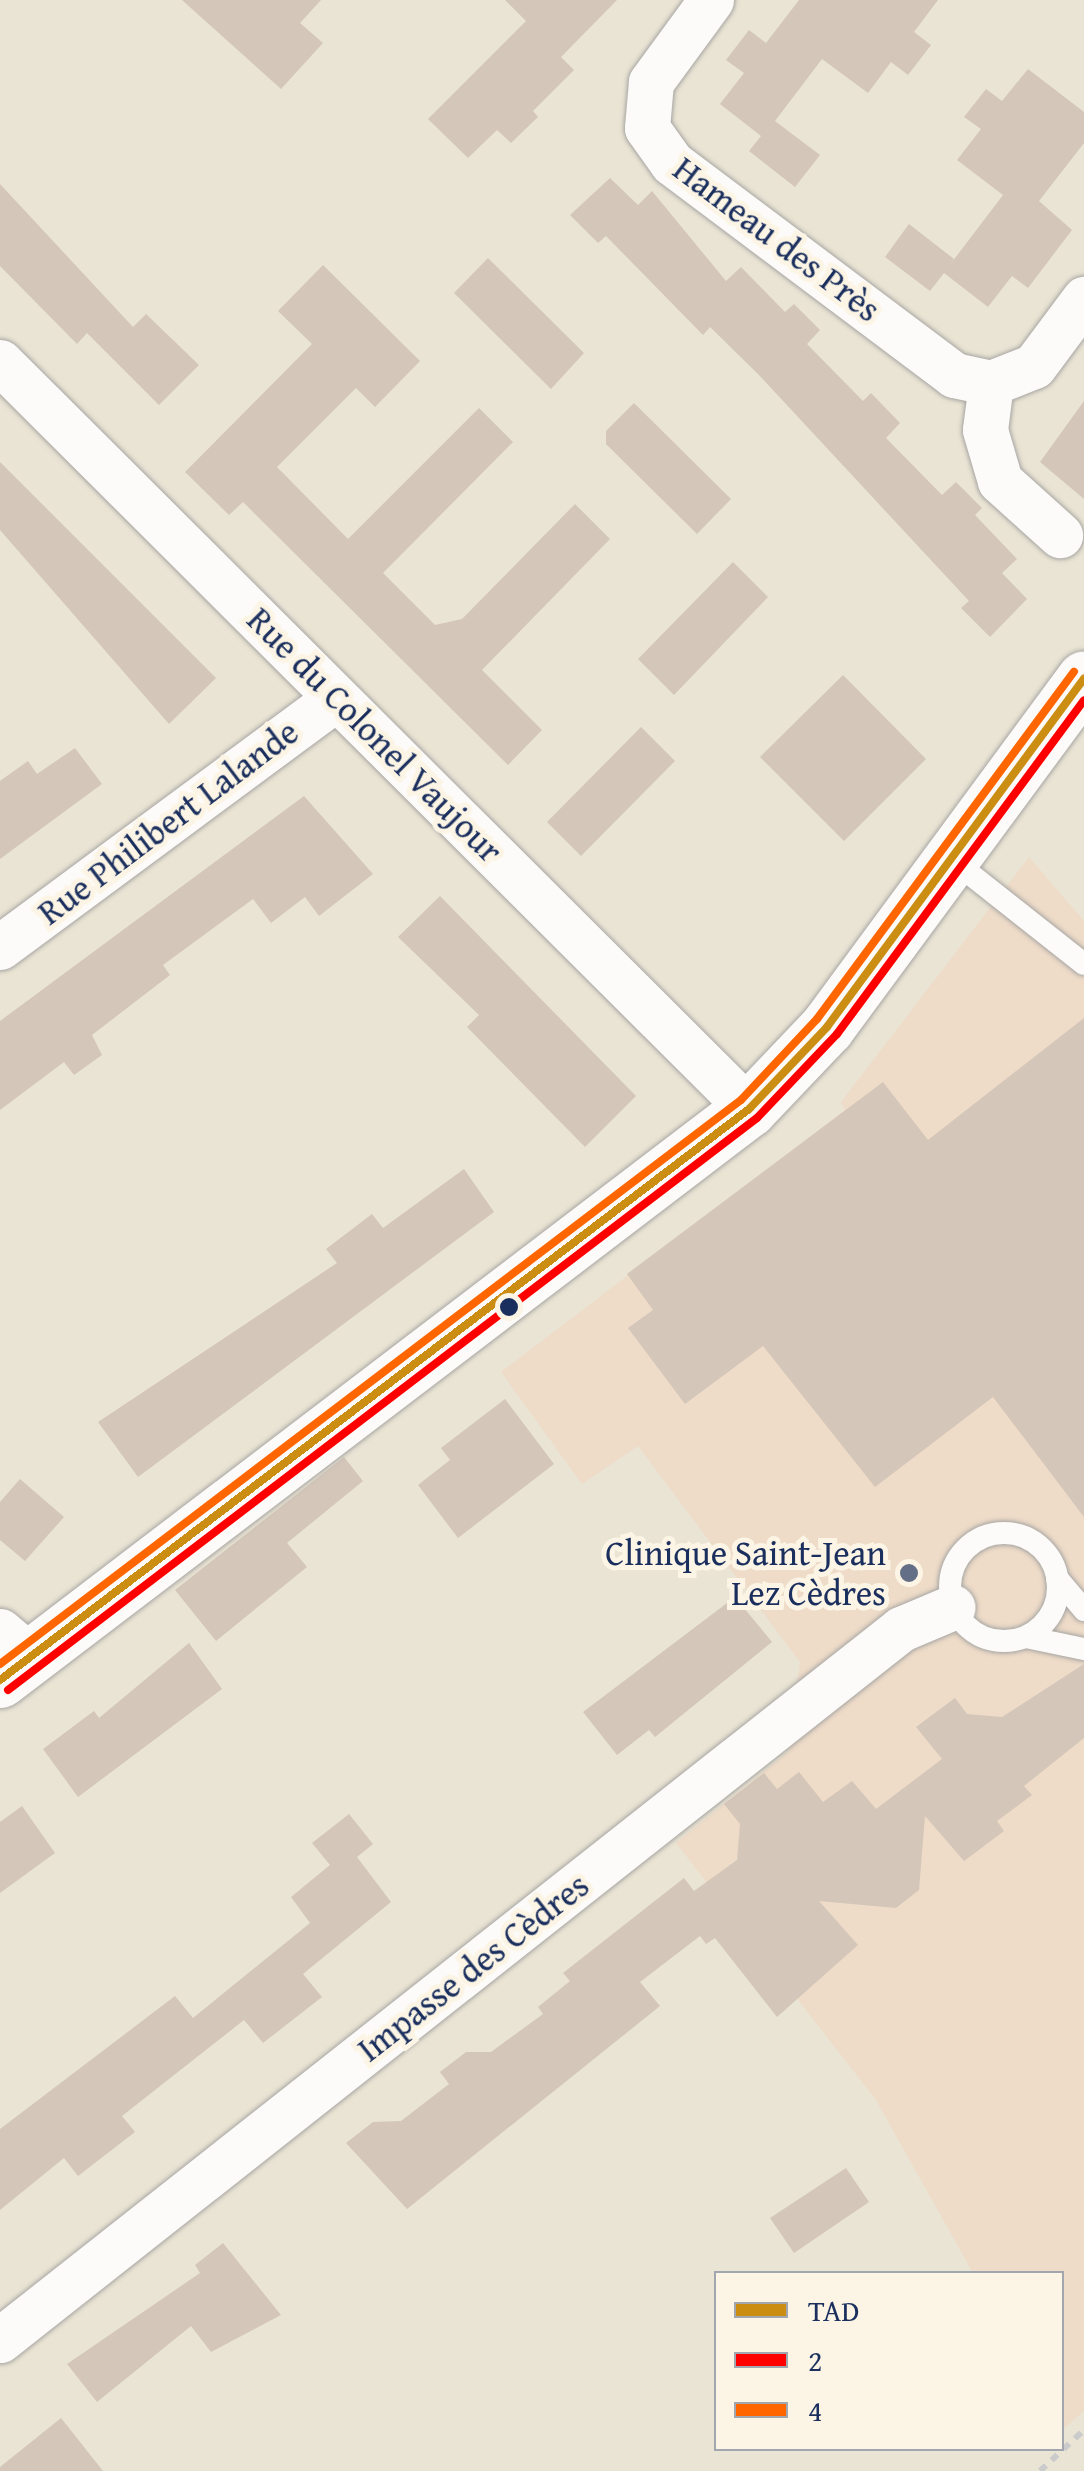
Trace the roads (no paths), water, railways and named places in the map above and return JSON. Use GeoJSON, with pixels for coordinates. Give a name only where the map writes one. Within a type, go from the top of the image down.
{"type":"FeatureCollection","features":[{"type":"Feature","properties":{"kind":"street","name":"Hameau des Près"},"geometry":{"type":"LineString","coordinates":[[710,0],[651,82],[643,114],[672,163],[954,375],[991,384]]}},
{"type":"Feature","properties":{"kind":"street"},"geometry":{"type":"LineString","coordinates":[[1060,535],[1000,481],[985,430],[991,384],[1034,366],[1084,298]]}},
{"type":"Feature","properties":{"kind":"street","name":"Rue du Colonel Vaujour"},"geometry":{"type":"LineString","coordinates":[[0,362],[749,1109]]}},
{"type":"Feature","properties":{"kind":"street"},"geometry":{"type":"LineString","coordinates":[[11,1656],[749,1109],[827,1027],[1084,678]]}},
{"type":"Feature","properties":{"kind":"street","name":"Rue Philibert Lalande"},"geometry":{"type":"LineString","coordinates":[[0,947],[336,698]]}},
{"type":"Feature","properties":{"kind":"street","name":"Impasse des Cèdres"},"geometry":{"type":"LineString","coordinates":[[0,2340],[900,1629],[953,1607]]}},
{"type":"Feature","properties":{"kind":"lane"},"geometry":{"type":"LineString","coordinates":[[951,859],[1084,964]]}},
{"type":"Feature","properties":{"kind":"lane"},"geometry":{"type":"LineString","coordinates":[[1084,1610],[1026,1537],[990,1534],[952,1571],[953,1607],[975,1634],[1026,1637],[1084,1649]]}},
{"type":"Feature","properties":{"kind":"lane"},"geometry":{"type":"LineString","coordinates":[[1026,1637],[1052,1613],[1058,1578]]}},
{"type":"Feature","properties":{"kind":"place","name":"Clinique Saint-Jean Lez Cèdres"},"geometry":{"type":"Point","coordinates":[909,1573]}}]}
